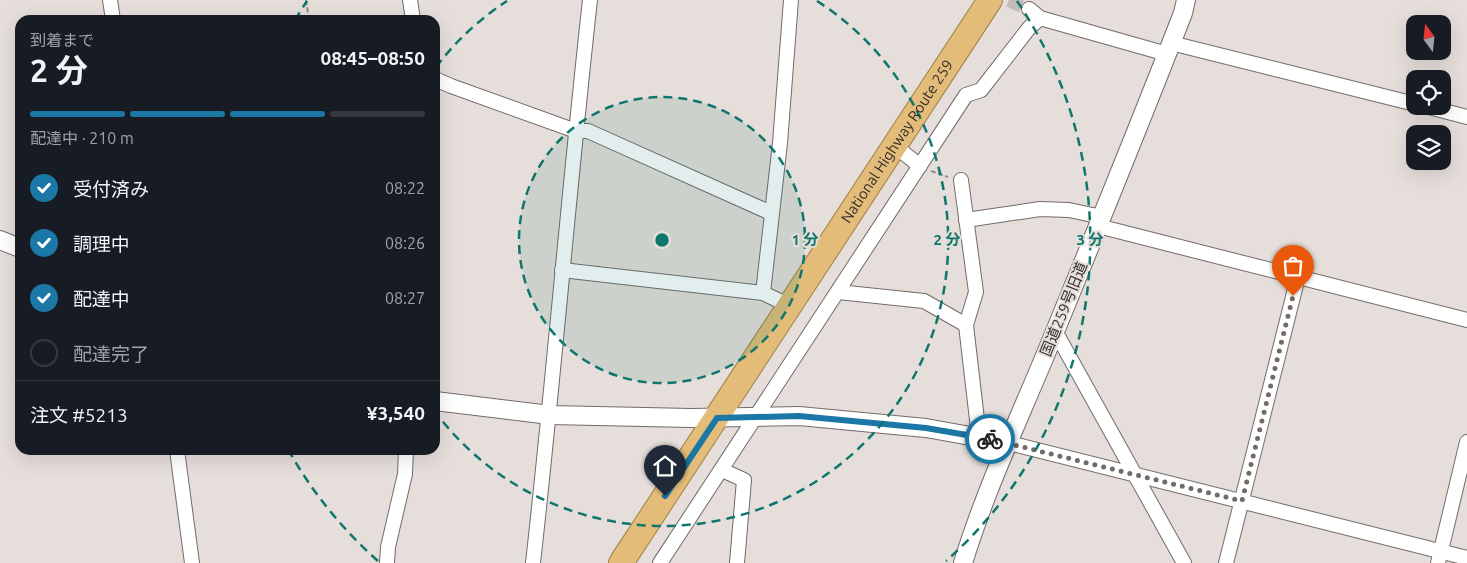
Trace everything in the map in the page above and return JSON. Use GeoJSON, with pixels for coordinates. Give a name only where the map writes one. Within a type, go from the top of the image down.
{"type":"FeatureCollection","features":[{"type":"Feature","properties":{"kind":"highway","name":"National Highway Route 259"},"geometry":{"type":"LineString","coordinates":[[622,562],[990,0]]}},
{"type":"Feature","properties":{"kind":"street"},"geometry":{"type":"LineString","coordinates":[[110,0],[112,15]]}},
{"type":"Feature","properties":{"kind":"street"},"geometry":{"type":"LineString","coordinates":[[410,0],[412,15]]}},
{"type":"Feature","properties":{"kind":"street"},"geometry":{"type":"LineString","coordinates":[[533,563],[550,414],[562,270],[590,0]]}},
{"type":"Feature","properties":{"kind":"street"},"geometry":{"type":"LineString","coordinates":[[763,293],[780,143],[791,0]]}},
{"type":"Feature","properties":{"kind":"street","name":"国道259号旧道"},"geometry":{"type":"LineString","coordinates":[[963,563],[971,537],[1169,49],[1186,0]]}},
{"type":"Feature","properties":{"kind":"street"},"geometry":{"type":"LineString","coordinates":[[660,563],[966,95],[981,90],[1029,28],[1034,14],[1169,49],[1406,102]]}},
{"type":"Feature","properties":{"kind":"street"},"geometry":{"type":"LineString","coordinates":[[440,80],[576,131],[588,130],[771,213]]}},
{"type":"Feature","properties":{"kind":"street"},"geometry":{"type":"LineString","coordinates":[[1451,113],[1467,117]]}},
{"type":"Feature","properties":{"kind":"street"},"geometry":{"type":"LineString","coordinates":[[895,146],[920,166]]}},
{"type":"Feature","properties":{"kind":"street"},"geometry":{"type":"LineString","coordinates":[[961,180],[976,292],[966,325],[979,437]]}},
{"type":"Feature","properties":{"kind":"street"},"geometry":{"type":"LineString","coordinates":[[966,220],[1040,209],[1070,210],[1100,221],[1298,278],[1467,320]]}},
{"type":"Feature","properties":{"kind":"street"},"geometry":{"type":"LineString","coordinates":[[0,240],[15,246]]}},
{"type":"Feature","properties":{"kind":"street"},"geometry":{"type":"LineString","coordinates":[[562,270],[763,293],[790,306]]}},
{"type":"Feature","properties":{"kind":"street"},"geometry":{"type":"LineString","coordinates":[[1226,563],[1298,278]]}},
{"type":"Feature","properties":{"kind":"street"},"geometry":{"type":"LineString","coordinates":[[838,292],[924,301],[966,325]]}},
{"type":"Feature","properties":{"kind":"street"},"geometry":{"type":"LineString","coordinates":[[1055,331],[1184,563]]}},
{"type":"Feature","properties":{"kind":"street"},"geometry":{"type":"LineString","coordinates":[[440,402],[550,414],[717,418],[799,416],[926,428],[1009,443],[1242,501],[1439,557],[1467,558]]}},
{"type":"Feature","properties":{"kind":"street"},"geometry":{"type":"LineString","coordinates":[[1439,557],[1467,442]]}},
{"type":"Feature","properties":{"kind":"street"},"geometry":{"type":"LineString","coordinates":[[178,455],[192,563]]}},
{"type":"Feature","properties":{"kind":"street"},"geometry":{"type":"LineString","coordinates":[[387,563],[388,547],[405,474],[406,455]]}},
{"type":"Feature","properties":{"kind":"street"},"geometry":{"type":"LineString","coordinates":[[722,470],[744,480],[738,563]]}},
{"type":"Feature","properties":{"kind":"path"},"geometry":{"type":"LineString","coordinates":[[306,0],[308,15]]}},
{"type":"Feature","properties":{"kind":"path"},"geometry":{"type":"LineString","coordinates":[[920,166],[940,175],[961,180]]}},
{"type":"Feature","properties":{"kind":"tunnel"},"geometry":{"type":"LineString","coordinates":[[1009,0],[1029,9]]}},
{"type":"Feature","properties":{"kind":"way so far"},"geometry":{"type":"LineString","coordinates":[[990,439],[1242,501],[1293,296]]}},
{"type":"Feature","properties":{"kind":"route"},"geometry":{"type":"LineString","coordinates":[[665,496],[717,418],[799,416],[926,428],[990,439]]}}]}
